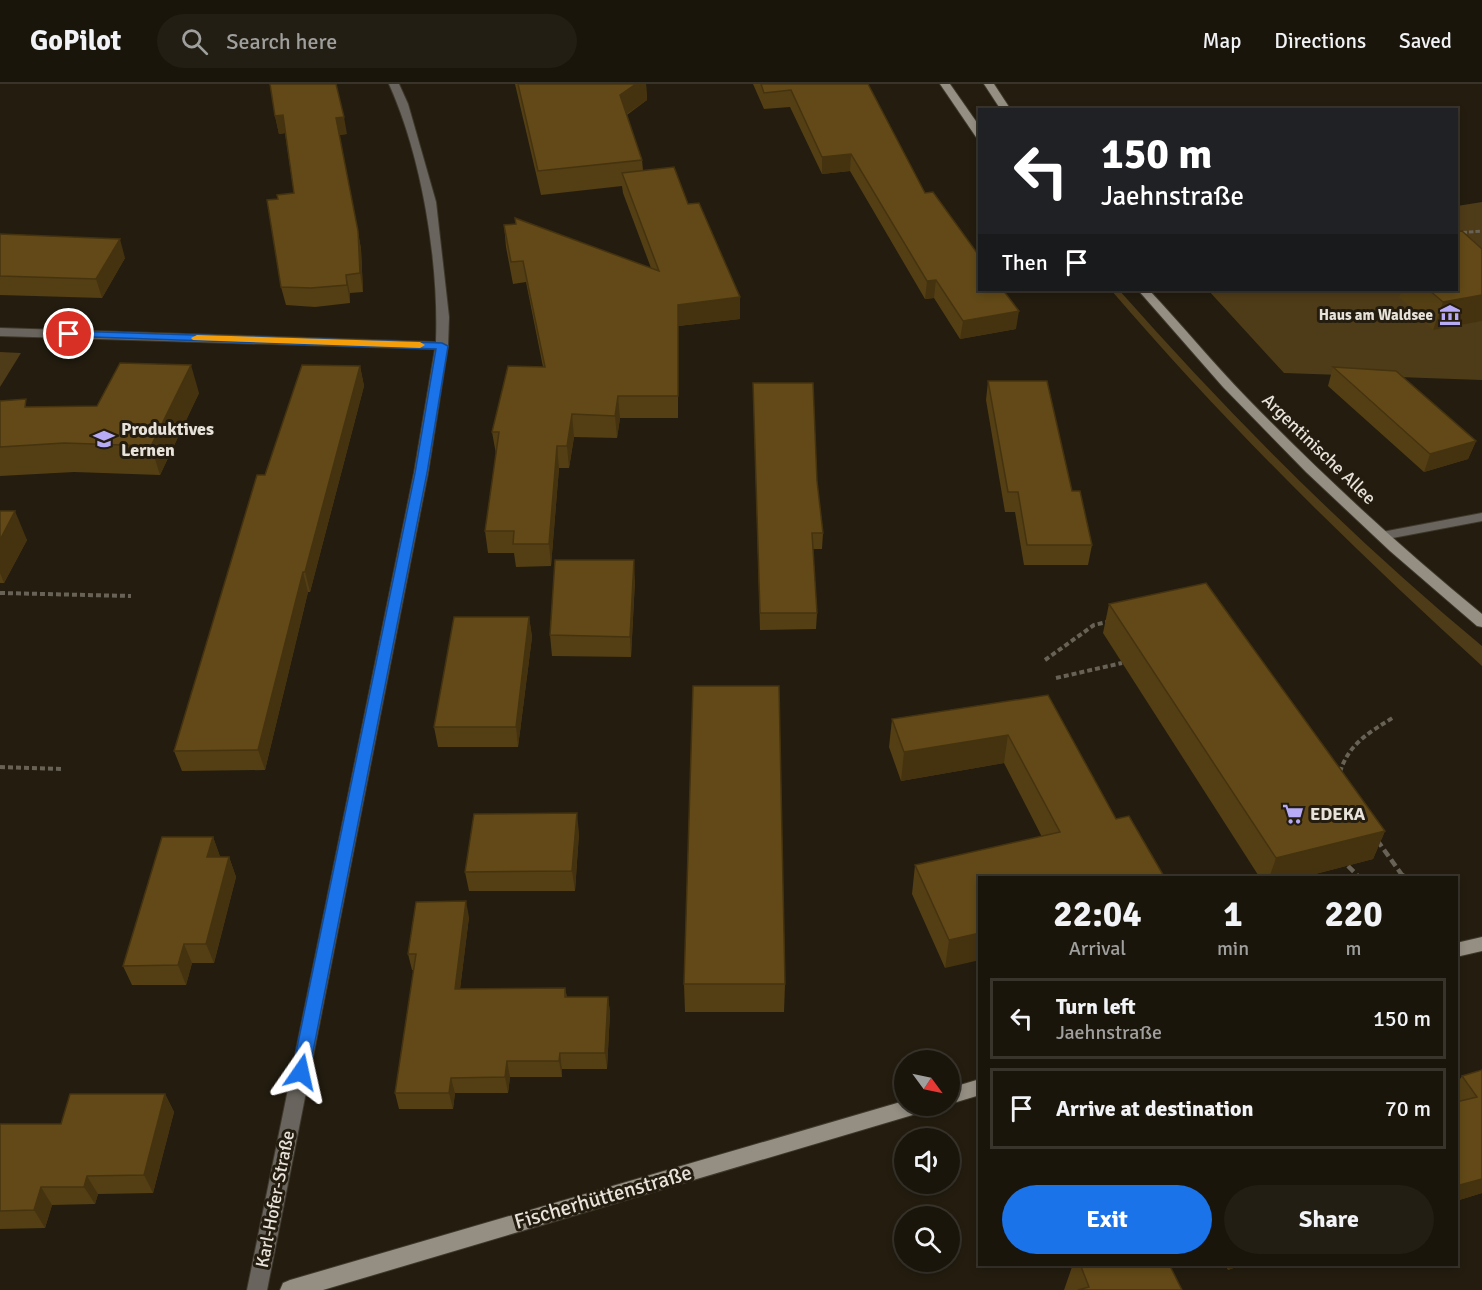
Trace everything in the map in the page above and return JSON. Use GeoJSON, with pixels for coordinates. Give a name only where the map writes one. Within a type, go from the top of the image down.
{"type":"FeatureCollection","features":[{"type":"Feature","properties":{"kind":"main road"},"geometry":{"type":"LineString","coordinates":[[945,84],[978,132]]}},
{"type":"Feature","properties":{"kind":"main road"},"geometry":{"type":"LineString","coordinates":[[989,84],[1005,108]]}},
{"type":"Feature","properties":{"kind":"main road","name":"Argentinische Allee"},"geometry":{"type":"LineString","coordinates":[[1144,291],[1256,414],[1382,536],[1430,580],[1482,622]]}},
{"type":"Feature","properties":{"kind":"main road"},"geometry":{"type":"LineString","coordinates":[[1458,950],[1482,944]]}},
{"type":"Feature","properties":{"kind":"main road"},"geometry":{"type":"LineString","coordinates":[[960,1093],[978,1088]]}},
{"type":"Feature","properties":{"kind":"main road","name":"Fischerhüttenstraße"},"geometry":{"type":"LineString","coordinates":[[290,1290],[894,1112]]}},
{"type":"Feature","properties":{"kind":"street","name":"Karl-Hofer-Straße"},"geometry":{"type":"LineString","coordinates":[[257,1290],[419,484],[442,346],[443,317],[431,202],[403,104],[394,84]]}},
{"type":"Feature","properties":{"kind":"street"},"geometry":{"type":"LineString","coordinates":[[0,332],[442,346]]}},
{"type":"Feature","properties":{"kind":"street"},"geometry":{"type":"LineString","coordinates":[[1382,536],[1482,517]]}},
{"type":"Feature","properties":{"kind":"path"},"geometry":{"type":"LineString","coordinates":[[1458,233],[1482,231]]}},
{"type":"Feature","properties":{"kind":"path"},"geometry":{"type":"LineString","coordinates":[[0,593],[131,596]]}},
{"type":"Feature","properties":{"kind":"path"},"geometry":{"type":"LineString","coordinates":[[1045,660],[1094,625],[1117,620]]}},
{"type":"Feature","properties":{"kind":"path"},"geometry":{"type":"LineString","coordinates":[[1056,678],[1122,663]]}},
{"type":"Feature","properties":{"kind":"path"},"geometry":{"type":"LineString","coordinates":[[1340,775],[1344,756],[1357,741],[1394,717]]}},
{"type":"Feature","properties":{"kind":"path"},"geometry":{"type":"LineString","coordinates":[[0,767],[63,769]]}},
{"type":"Feature","properties":{"kind":"path"},"geometry":{"type":"LineString","coordinates":[[1376,838],[1402,875],[1398,876]]}},
{"type":"Feature","properties":{"kind":"path"},"geometry":{"type":"LineString","coordinates":[[1348,866],[1358,876]]}},
{"type":"Feature","properties":{"kind":"shaded area"},"geometry":{"type":"Polygon","coordinates":[[[1482,202],[1482,380],[1284,373],[1209,291],[1458,291],[1458,206],[1482,202]]]}},
{"type":"Feature","properties":{"kind":"shaded area"},"geometry":{"type":"Polygon","coordinates":[[[1112,291],[1120,291],[1249,430],[1339,519],[1433,605],[1482,646],[1482,666],[1290,484],[1112,291]]]}},
{"type":"Feature","properties":{"kind":"shaded area"},"geometry":{"type":"Polygon","coordinates":[[[0,352],[21,353],[0,387],[0,352]]]}},
{"type":"Feature","properties":{"kind":"building"},"geometry":{"type":"Polygon","coordinates":[[[270,84],[336,84],[344,117],[336,118],[358,231],[360,273],[346,275],[347,285],[311,288],[281,287],[267,200],[278,199],[277,195],[294,193],[283,115],[275,116],[270,84]]]}},
{"type":"Feature","properties":{"kind":"building"},"geometry":{"type":"Polygon","coordinates":[[[518,84],[636,84],[620,95],[642,160],[538,171],[518,84]]]}},
{"type":"Feature","properties":{"kind":"building"},"geometry":{"type":"Polygon","coordinates":[[[761,84],[868,84],[925,193],[933,192],[978,254],[978,291],[1004,291],[1019,311],[963,321],[936,280],[927,281],[851,154],[822,157],[791,90],[764,93],[761,84]]]}},
{"type":"Feature","properties":{"kind":"building"},"geometry":{"type":"Polygon","coordinates":[[[674,167],[688,204],[699,203],[740,297],[678,305],[678,396],[618,396],[615,416],[572,414],[567,446],[557,446],[549,544],[513,544],[514,531],[485,531],[499,432],[492,432],[508,366],[545,367],[523,261],[511,262],[504,225],[516,224],[515,218],[659,271],[622,173],[674,167]]]}},
{"type":"Feature","properties":{"kind":"building"},"geometry":{"type":"Polygon","coordinates":[[[1462,231],[1482,249],[1482,295],[1443,302],[1430,291],[1458,291],[1458,232],[1462,231]]]}},
{"type":"Feature","properties":{"kind":"building"},"geometry":{"type":"Polygon","coordinates":[[[0,234],[120,239],[96,279],[0,276],[0,234]]]}},
{"type":"Feature","properties":{"kind":"building"},"geometry":{"type":"Polygon","coordinates":[[[120,363],[191,365],[151,446],[64,443],[0,447],[0,401],[26,399],[25,407],[97,406],[120,363]]]}},
{"type":"Feature","properties":{"kind":"building"},"geometry":{"type":"Polygon","coordinates":[[[302,365],[360,366],[305,572],[303,572],[258,750],[174,751],[257,475],[265,475],[302,365]]]}},
{"type":"Feature","properties":{"kind":"building"},"geometry":{"type":"Polygon","coordinates":[[[1333,367],[1396,371],[1476,441],[1430,454],[1333,367]]]}},
{"type":"Feature","properties":{"kind":"building"},"geometry":{"type":"Polygon","coordinates":[[[988,381],[1047,381],[1072,491],[1080,491],[1092,545],[1027,545],[1018,492],[1008,492],[988,381]]]}},
{"type":"Feature","properties":{"kind":"building"},"geometry":{"type":"Polygon","coordinates":[[[753,383],[813,383],[817,481],[823,533],[812,533],[817,613],[760,613],[753,383]]]}},
{"type":"Feature","properties":{"kind":"building"},"geometry":{"type":"Polygon","coordinates":[[[0,511],[15,511],[0,540],[0,511]]]}},
{"type":"Feature","properties":{"kind":"building"},"geometry":{"type":"Polygon","coordinates":[[[555,560],[634,560],[630,637],[550,635],[555,560]]]}},
{"type":"Feature","properties":{"kind":"building"},"geometry":{"type":"Polygon","coordinates":[[[1206,583],[1385,831],[1276,858],[1109,604],[1206,583]]]}},
{"type":"Feature","properties":{"kind":"building"},"geometry":{"type":"Polygon","coordinates":[[[454,617],[529,617],[516,727],[434,727],[454,617]]]}},
{"type":"Feature","properties":{"kind":"building"},"geometry":{"type":"Polygon","coordinates":[[[693,686],[779,686],[785,984],[684,984],[693,686]]]}},
{"type":"Feature","properties":{"kind":"building"},"geometry":{"type":"Polygon","coordinates":[[[1048,695],[1116,819],[1129,816],[1164,876],[978,876],[978,933],[949,940],[915,865],[1060,832],[1008,735],[904,752],[892,719],[1048,695]]]}},
{"type":"Feature","properties":{"kind":"building"},"geometry":{"type":"Polygon","coordinates":[[[577,813],[572,871],[465,872],[474,814],[577,813]]]}},
{"type":"Feature","properties":{"kind":"building"},"geometry":{"type":"Polygon","coordinates":[[[162,837],[213,837],[207,857],[229,857],[206,944],[184,944],[178,965],[123,966],[162,837]]]}},
{"type":"Feature","properties":{"kind":"building"},"geometry":{"type":"Polygon","coordinates":[[[466,901],[455,989],[565,988],[565,997],[608,997],[605,1053],[560,1053],[559,1061],[507,1061],[505,1077],[451,1078],[449,1093],[395,1093],[416,954],[408,954],[416,902],[466,901]]]}},
{"type":"Feature","properties":{"kind":"building"},"geometry":{"type":"Polygon","coordinates":[[[1482,1070],[1482,1179],[1458,1185],[1458,1102],[1477,1097],[1462,1076],[1482,1070]]]}},
{"type":"Feature","properties":{"kind":"building"},"geometry":{"type":"Polygon","coordinates":[[[70,1094],[165,1094],[144,1175],[87,1176],[84,1187],[41,1187],[34,1210],[0,1211],[0,1124],[61,1124],[70,1094]]]}},
{"type":"Feature","properties":{"kind":"building"},"geometry":{"type":"Polygon","coordinates":[[[1081,1266],[1170,1266],[1182,1290],[1078,1290],[1089,1287],[1081,1266]]]}},
{"type":"Feature","properties":{"kind":"slow traffic"},"geometry":{"type":"LineString","coordinates":[[197,338],[420,345]]}},
{"type":"Feature","properties":{"kind":"place","name":"Haus am Waldsee"},"geometry":{"type":"Point","coordinates":[1450,315]}},
{"type":"Feature","properties":{"kind":"place","name":"Produktives Lernen"},"geometry":{"type":"Point","coordinates":[104,439]}},
{"type":"Feature","properties":{"kind":"place","name":"EDEKA"},"geometry":{"type":"Point","coordinates":[1293,814]}},
{"type":"Feature","properties":{"kind":"route"},"geometry":{"type":"LineString","coordinates":[[69,334],[442,346],[421,473],[301,1072]]}}]}
